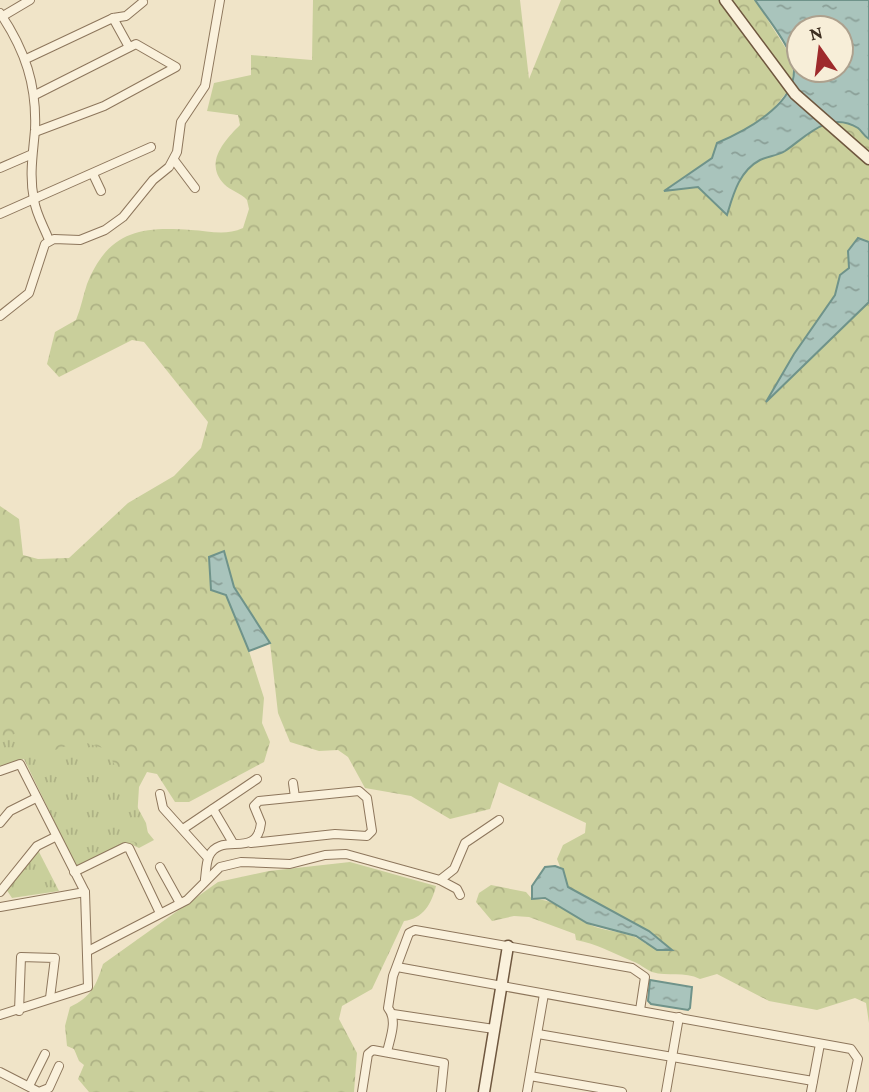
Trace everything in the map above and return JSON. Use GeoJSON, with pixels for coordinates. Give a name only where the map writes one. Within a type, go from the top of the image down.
{"type":"FeatureCollection","features":[{"type":"Feature","properties":{"kind":"street"},"geometry":{"type":"LineString","coordinates":[[30,0],[1,15],[26,59],[35,95],[35,132],[30,155],[34,201],[49,240]]}},
{"type":"Feature","properties":{"kind":"street"},"geometry":{"type":"LineString","coordinates":[[0,316],[29,293],[42,247],[49,240],[80,240],[105,230],[123,217],[174,160],[181,122],[205,86],[220,0]]}},
{"type":"Feature","properties":{"kind":"street"},"geometry":{"type":"LineString","coordinates":[[725,0],[795,94],[869,159]]}},
{"type":"Feature","properties":{"kind":"street"},"geometry":{"type":"LineString","coordinates":[[26,59],[113,18],[126,16],[143,2]]}},
{"type":"Feature","properties":{"kind":"street"},"geometry":{"type":"LineString","coordinates":[[113,18],[130,47]]}},
{"type":"Feature","properties":{"kind":"street"},"geometry":{"type":"LineString","coordinates":[[35,95],[136,44],[176,67],[104,106],[35,132]]}},
{"type":"Feature","properties":{"kind":"street"},"geometry":{"type":"LineString","coordinates":[[0,214],[151,147]]}},
{"type":"Feature","properties":{"kind":"street"},"geometry":{"type":"LineString","coordinates":[[0,168],[30,155]]}},
{"type":"Feature","properties":{"kind":"street"},"geometry":{"type":"LineString","coordinates":[[174,160],[195,188]]}},
{"type":"Feature","properties":{"kind":"street"},"geometry":{"type":"LineString","coordinates":[[93,174],[101,191]]}},
{"type":"Feature","properties":{"kind":"street"},"geometry":{"type":"LineString","coordinates":[[0,771],[20,764],[85,892],[88,951],[88,987],[71,995],[50,998],[19,1011],[0,1015]]}},
{"type":"Feature","properties":{"kind":"street"},"geometry":{"type":"LineString","coordinates":[[183,829],[257,779]]}},
{"type":"Feature","properties":{"kind":"street"},"geometry":{"type":"LineString","coordinates":[[293,783],[295,797]]}},
{"type":"Feature","properties":{"kind":"street"},"geometry":{"type":"LineString","coordinates":[[205,879],[208,858],[218,847],[233,843],[251,843],[335,834],[367,836],[372,831],[367,798],[359,791],[256,803],[261,828],[251,843]]}},
{"type":"Feature","properties":{"kind":"street"},"geometry":{"type":"LineString","coordinates":[[160,794],[163,808],[208,858]]}},
{"type":"Feature","properties":{"kind":"street"},"geometry":{"type":"LineString","coordinates":[[0,823],[10,811],[36,798]]}},
{"type":"Feature","properties":{"kind":"street"},"geometry":{"type":"LineString","coordinates":[[213,809],[233,843]]}},
{"type":"Feature","properties":{"kind":"street"},"geometry":{"type":"LineString","coordinates":[[440,880],[454,869],[465,842],[499,820]]}},
{"type":"Feature","properties":{"kind":"street"},"geometry":{"type":"LineString","coordinates":[[0,892],[37,846],[55,837]]}},
{"type":"Feature","properties":{"kind":"street"},"geometry":{"type":"LineString","coordinates":[[75,872],[125,847],[129,848],[160,914]]}},
{"type":"Feature","properties":{"kind":"street"},"geometry":{"type":"LineString","coordinates":[[88,951],[180,903],[220,867],[241,862],[290,864],[325,855],[346,854],[440,880],[457,889],[460,895]]}},
{"type":"Feature","properties":{"kind":"street"},"geometry":{"type":"LineString","coordinates":[[160,867],[180,903]]}},
{"type":"Feature","properties":{"kind":"street"},"geometry":{"type":"LineString","coordinates":[[0,907],[85,892]]}},
{"type":"Feature","properties":{"kind":"street"},"geometry":{"type":"LineString","coordinates":[[393,1014],[387,1008],[397,967],[409,933],[415,930],[632,968],[645,977],[640,1010]]}},
{"type":"Feature","properties":{"kind":"street"},"geometry":{"type":"LineString","coordinates":[[484,1092],[508,946]]}},
{"type":"Feature","properties":{"kind":"street"},"geometry":{"type":"LineString","coordinates":[[19,1011],[21,957],[55,958],[50,998]]}},
{"type":"Feature","properties":{"kind":"street"},"geometry":{"type":"LineString","coordinates":[[397,967],[850,1049],[858,1059],[851,1092]]}},
{"type":"Feature","properties":{"kind":"street"},"geometry":{"type":"LineString","coordinates":[[527,1092],[544,994]]}},
{"type":"Feature","properties":{"kind":"street"},"geometry":{"type":"LineString","coordinates":[[393,1014],[402,1013],[494,1029]]}},
{"type":"Feature","properties":{"kind":"street"},"geometry":{"type":"LineString","coordinates":[[387,1052],[393,1014]]}},
{"type":"Feature","properties":{"kind":"street"},"geometry":{"type":"LineString","coordinates":[[666,1092],[680,1017]]}},
{"type":"Feature","properties":{"kind":"street"},"geometry":{"type":"LineString","coordinates":[[538,1034],[813,1081]]}},
{"type":"Feature","properties":{"kind":"street"},"geometry":{"type":"LineString","coordinates":[[811,1092],[820,1044]]}},
{"type":"Feature","properties":{"kind":"street"},"geometry":{"type":"LineString","coordinates":[[362,1092],[369,1054],[373,1050],[444,1063],[441,1092]]}},
{"type":"Feature","properties":{"kind":"street"},"geometry":{"type":"LineString","coordinates":[[29,1086],[45,1054]]}},
{"type":"Feature","properties":{"kind":"street"},"geometry":{"type":"LineString","coordinates":[[0,1073],[39,1091],[49,1088],[60,1066]]}},
{"type":"Feature","properties":{"kind":"street"},"geometry":{"type":"LineString","coordinates":[[530,1076],[622,1092]]}},
{"type":"Feature","properties":{"kind":"green space"},"geometry":{"type":"Polygon","coordinates":[[[313,0],[520,0],[529,79],[561,0],[755,0],[785,47],[785,84],[790,84],[786,93],[770,113],[753,127],[717,143],[712,158],[665,190],[698,187],[727,214],[742,176],[753,164],[785,151],[818,127],[827,123],[847,123],[858,128],[869,139],[869,242],[858,238],[849,268],[840,275],[835,295],[794,354],[768,399],[869,302],[869,1023],[866,1003],[855,998],[817,1010],[769,1001],[717,974],[700,979],[688,975],[652,972],[605,949],[576,940],[575,934],[529,917],[514,916],[492,921],[476,902],[479,893],[491,885],[526,892],[532,899],[540,899],[561,907],[587,923],[632,936],[646,944],[649,931],[568,887],[557,859],[563,845],[585,833],[586,823],[499,782],[490,809],[450,819],[411,796],[365,788],[348,757],[338,750],[319,751],[290,742],[278,713],[270,643],[234,586],[223,551],[226,595],[249,651],[264,698],[262,723],[270,742],[264,762],[189,802],[175,802],[157,774],[147,772],[139,787],[137,819],[154,840],[139,848],[124,841],[67,761],[0,742],[0,506],[19,519],[23,555],[38,559],[69,558],[128,503],[174,476],[201,448],[208,422],[144,342],[132,340],[59,377],[47,364],[55,332],[76,320],[95,267],[115,243],[127,236],[156,229],[224,232],[243,228],[249,209],[247,200],[224,184],[216,168],[218,153],[240,125],[238,115],[207,111],[214,83],[251,75],[251,55],[312,60],[313,0]]]}},
{"type":"Feature","properties":{"kind":"green space"},"geometry":{"type":"Polygon","coordinates":[[[20,732],[44,754],[80,741],[106,749],[146,823],[149,839],[140,844],[132,841],[76,866],[24,759],[0,768],[0,739],[20,732]]]}},
{"type":"Feature","properties":{"kind":"green space"},"geometry":{"type":"Polygon","coordinates":[[[38,850],[59,891],[12,898],[6,889],[38,850]]]}},
{"type":"Feature","properties":{"kind":"green space"},"geometry":{"type":"Polygon","coordinates":[[[350,862],[436,886],[426,909],[411,920],[404,921],[372,989],[342,1006],[339,1019],[357,1053],[354,1092],[89,1092],[78,1079],[84,1065],[79,1061],[74,1049],[67,1046],[65,1026],[70,1007],[92,990],[103,964],[218,882],[269,871],[350,862]]]}},
{"type":"Feature","properties":{"kind":"water"},"geometry":{"type":"Polygon","coordinates":[[[755,0],[869,0],[869,139],[858,128],[847,123],[837,122],[818,128],[785,151],[760,160],[747,170],[738,184],[727,215],[698,187],[664,191],[712,158],[717,143],[744,130],[772,111],[791,84],[855,84],[855,14],[785,14],[785,44],[755,0]]]}},
{"type":"Feature","properties":{"kind":"water"},"geometry":{"type":"Polygon","coordinates":[[[858,238],[869,242],[869,302],[766,402],[794,354],[835,295],[840,275],[849,268],[848,251],[858,238]]]}},
{"type":"Feature","properties":{"kind":"water"},"geometry":{"type":"Polygon","coordinates":[[[224,551],[234,587],[270,643],[249,651],[226,595],[211,590],[209,557],[224,551]]]}},
{"type":"Feature","properties":{"kind":"water"},"geometry":{"type":"Polygon","coordinates":[[[545,867],[563,869],[568,887],[649,931],[672,950],[657,950],[636,936],[587,923],[545,898],[532,899],[532,886],[545,867]]]}},
{"type":"Feature","properties":{"kind":"water"},"geometry":{"type":"Polygon","coordinates":[[[650,980],[692,987],[690,1008],[688,1010],[651,1004],[648,1001],[650,980]]]}}]}
